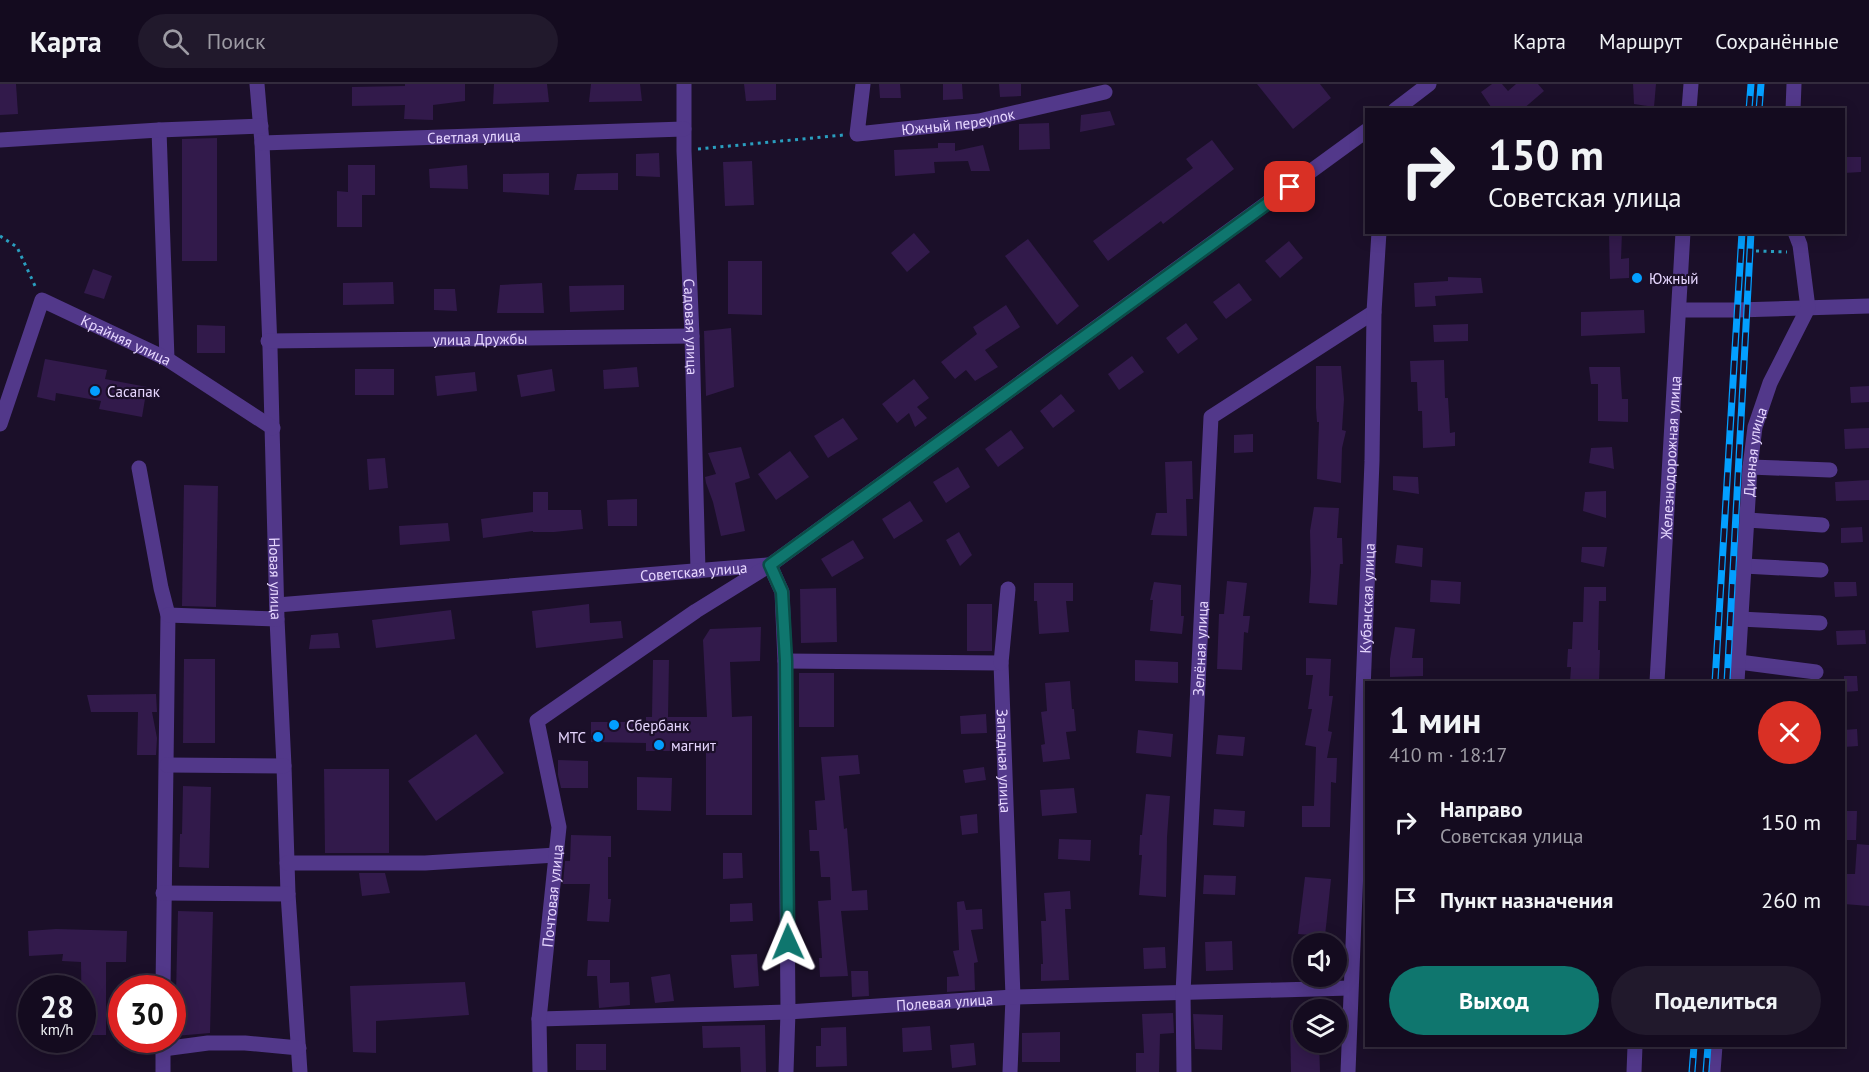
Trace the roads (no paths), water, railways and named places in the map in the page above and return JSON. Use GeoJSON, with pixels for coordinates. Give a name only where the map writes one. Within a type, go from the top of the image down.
{"type":"FeatureCollection","features":[{"type":"Feature","properties":{"kind":"street","name":"Новая улица"},"geometry":{"type":"LineString","coordinates":[[257,84],[262,143],[273,428],[277,612],[288,894],[300,1072]]}},
{"type":"Feature","properties":{"kind":"street","name":"Садовая улица"},"geometry":{"type":"LineString","coordinates":[[684,84],[684,151],[692,336],[698,571]]}},
{"type":"Feature","properties":{"kind":"street","name":"Южный переулок"},"geometry":{"type":"LineString","coordinates":[[863,84],[857,134],[979,121],[1106,92]]}},
{"type":"Feature","properties":{"kind":"street"},"geometry":{"type":"LineString","coordinates":[[1398,108],[1429,84]]}},
{"type":"Feature","properties":{"kind":"street"},"geometry":{"type":"LineString","coordinates":[[1689,108],[1691,84]]}},
{"type":"Feature","properties":{"kind":"street"},"geometry":{"type":"LineString","coordinates":[[1793,108],[1794,84]]}},
{"type":"Feature","properties":{"kind":"street"},"geometry":{"type":"LineString","coordinates":[[0,140],[261,126]]}},
{"type":"Feature","properties":{"kind":"street","name":"Светлая улица"},"geometry":{"type":"LineString","coordinates":[[262,143],[684,129]]}},
{"type":"Feature","properties":{"kind":"street"},"geometry":{"type":"LineString","coordinates":[[159,130],[167,359]]}},
{"type":"Feature","properties":{"kind":"street"},"geometry":{"type":"LineString","coordinates":[[786,1072],[788,1012],[786,661],[782,592],[770,565],[1365,132]]}},
{"type":"Feature","properties":{"kind":"street","name":"Кубанская улица"},"geometry":{"type":"LineString","coordinates":[[1348,1072],[1372,461],[1374,312],[1379,234]]}},
{"type":"Feature","properties":{"kind":"street","name":"Железнодорожная улица"},"geometry":{"type":"LineString","coordinates":[[1657,681],[1683,234]]}},
{"type":"Feature","properties":{"kind":"street"},"geometry":{"type":"LineString","coordinates":[[1796,234],[1808,308]]}},
{"type":"Feature","properties":{"kind":"street","name":"Крайняя улица"},"geometry":{"type":"LineString","coordinates":[[0,424],[42,300],[167,359],[273,428]]}},
{"type":"Feature","properties":{"kind":"street"},"geometry":{"type":"LineString","coordinates":[[1679,310],[1869,306]]}},
{"type":"Feature","properties":{"kind":"street","name":"Дивная улица"},"geometry":{"type":"LineString","coordinates":[[1737,681],[1750,467],[1755,428],[1770,383],[1808,308]]}},
{"type":"Feature","properties":{"kind":"street","name":"Зелёная улица"},"geometry":{"type":"LineString","coordinates":[[1184,1072],[1183,993],[1211,417],[1374,312]]}},
{"type":"Feature","properties":{"kind":"street","name":"улица Дружбы"},"geometry":{"type":"LineString","coordinates":[[268,341],[692,336]]}},
{"type":"Feature","properties":{"kind":"street"},"geometry":{"type":"LineString","coordinates":[[1750,467],[1830,470]]}},
{"type":"Feature","properties":{"kind":"street"},"geometry":{"type":"LineString","coordinates":[[140,468],[161,588],[168,615],[163,975]]}},
{"type":"Feature","properties":{"kind":"street"},"geometry":{"type":"LineString","coordinates":[[1748,520],[1822,525]]}},
{"type":"Feature","properties":{"kind":"street","name":"Советская улица"},"geometry":{"type":"LineString","coordinates":[[168,615],[277,612],[770,565]]}},
{"type":"Feature","properties":{"kind":"street","name":"Почтовая улица"},"geometry":{"type":"LineString","coordinates":[[540,1072],[539,1019],[559,827],[537,721],[696,611],[770,565]]}},
{"type":"Feature","properties":{"kind":"street"},"geometry":{"type":"LineString","coordinates":[[1744,566],[1821,570]]}},
{"type":"Feature","properties":{"kind":"street","name":"Западная улица"},"geometry":{"type":"LineString","coordinates":[[1008,589],[1001,663],[1013,997],[1010,1072]]}},
{"type":"Feature","properties":{"kind":"street"},"geometry":{"type":"LineString","coordinates":[[1740,619],[1820,623]]}},
{"type":"Feature","properties":{"kind":"street"},"geometry":{"type":"LineString","coordinates":[[786,661],[1001,663]]}},
{"type":"Feature","properties":{"kind":"street"},"geometry":{"type":"LineString","coordinates":[[1739,662],[1816,672]]}},
{"type":"Feature","properties":{"kind":"street"},"geometry":{"type":"LineString","coordinates":[[167,765],[284,766]]}},
{"type":"Feature","properties":{"kind":"street"},"geometry":{"type":"LineString","coordinates":[[287,863],[425,863],[556,855]]}},
{"type":"Feature","properties":{"kind":"street"},"geometry":{"type":"LineString","coordinates":[[163,893],[288,894]]}},
{"type":"Feature","properties":{"kind":"street","name":"Полевая улица"},"geometry":{"type":"LineString","coordinates":[[539,1019],[788,1012],[1013,997],[1350,988]]}},
{"type":"Feature","properties":{"kind":"street"},"geometry":{"type":"LineString","coordinates":[[186,1043],[245,1043],[299,1048]]}},
{"type":"Feature","properties":{"kind":"street"},"geometry":{"type":"LineString","coordinates":[[1634,1072],[1635,1047]]}},
{"type":"Feature","properties":{"kind":"street"},"geometry":{"type":"LineString","coordinates":[[1715,1047],[1716,1072]]}},
{"type":"Feature","properties":{"kind":"street"},"geometry":{"type":"LineString","coordinates":[[163,1053],[163,1072]]}},
{"type":"Feature","properties":{"kind":"railway"},"geometry":{"type":"LineString","coordinates":[[1749,108],[1751,84]]}},
{"type":"Feature","properties":{"kind":"railway"},"geometry":{"type":"LineString","coordinates":[[1759,108],[1761,84]]}},
{"type":"Feature","properties":{"kind":"railway"},"geometry":{"type":"LineString","coordinates":[[1715,681],[1742,234]]}},
{"type":"Feature","properties":{"kind":"railway"},"geometry":{"type":"LineString","coordinates":[[1727,681],[1751,234]]}},
{"type":"Feature","properties":{"kind":"railway"},"geometry":{"type":"LineString","coordinates":[[1692,1072],[1694,1047]]}},
{"type":"Feature","properties":{"kind":"railway"},"geometry":{"type":"LineString","coordinates":[[1706,1072],[1708,1047]]}},
{"type":"Feature","properties":{"kind":"place","name":"Южный"},"geometry":{"type":"Point","coordinates":[1637,278]}},
{"type":"Feature","properties":{"kind":"place","name":"Сасапак"},"geometry":{"type":"Point","coordinates":[95,391]}},
{"type":"Feature","properties":{"kind":"place","name":"Сбербанк"},"geometry":{"type":"Point","coordinates":[614,725]}},
{"type":"Feature","properties":{"kind":"place","name":"МТС"},"geometry":{"type":"Point","coordinates":[598,737]}},
{"type":"Feature","properties":{"kind":"place","name":"магнит"},"geometry":{"type":"Point","coordinates":[659,745]}}]}
